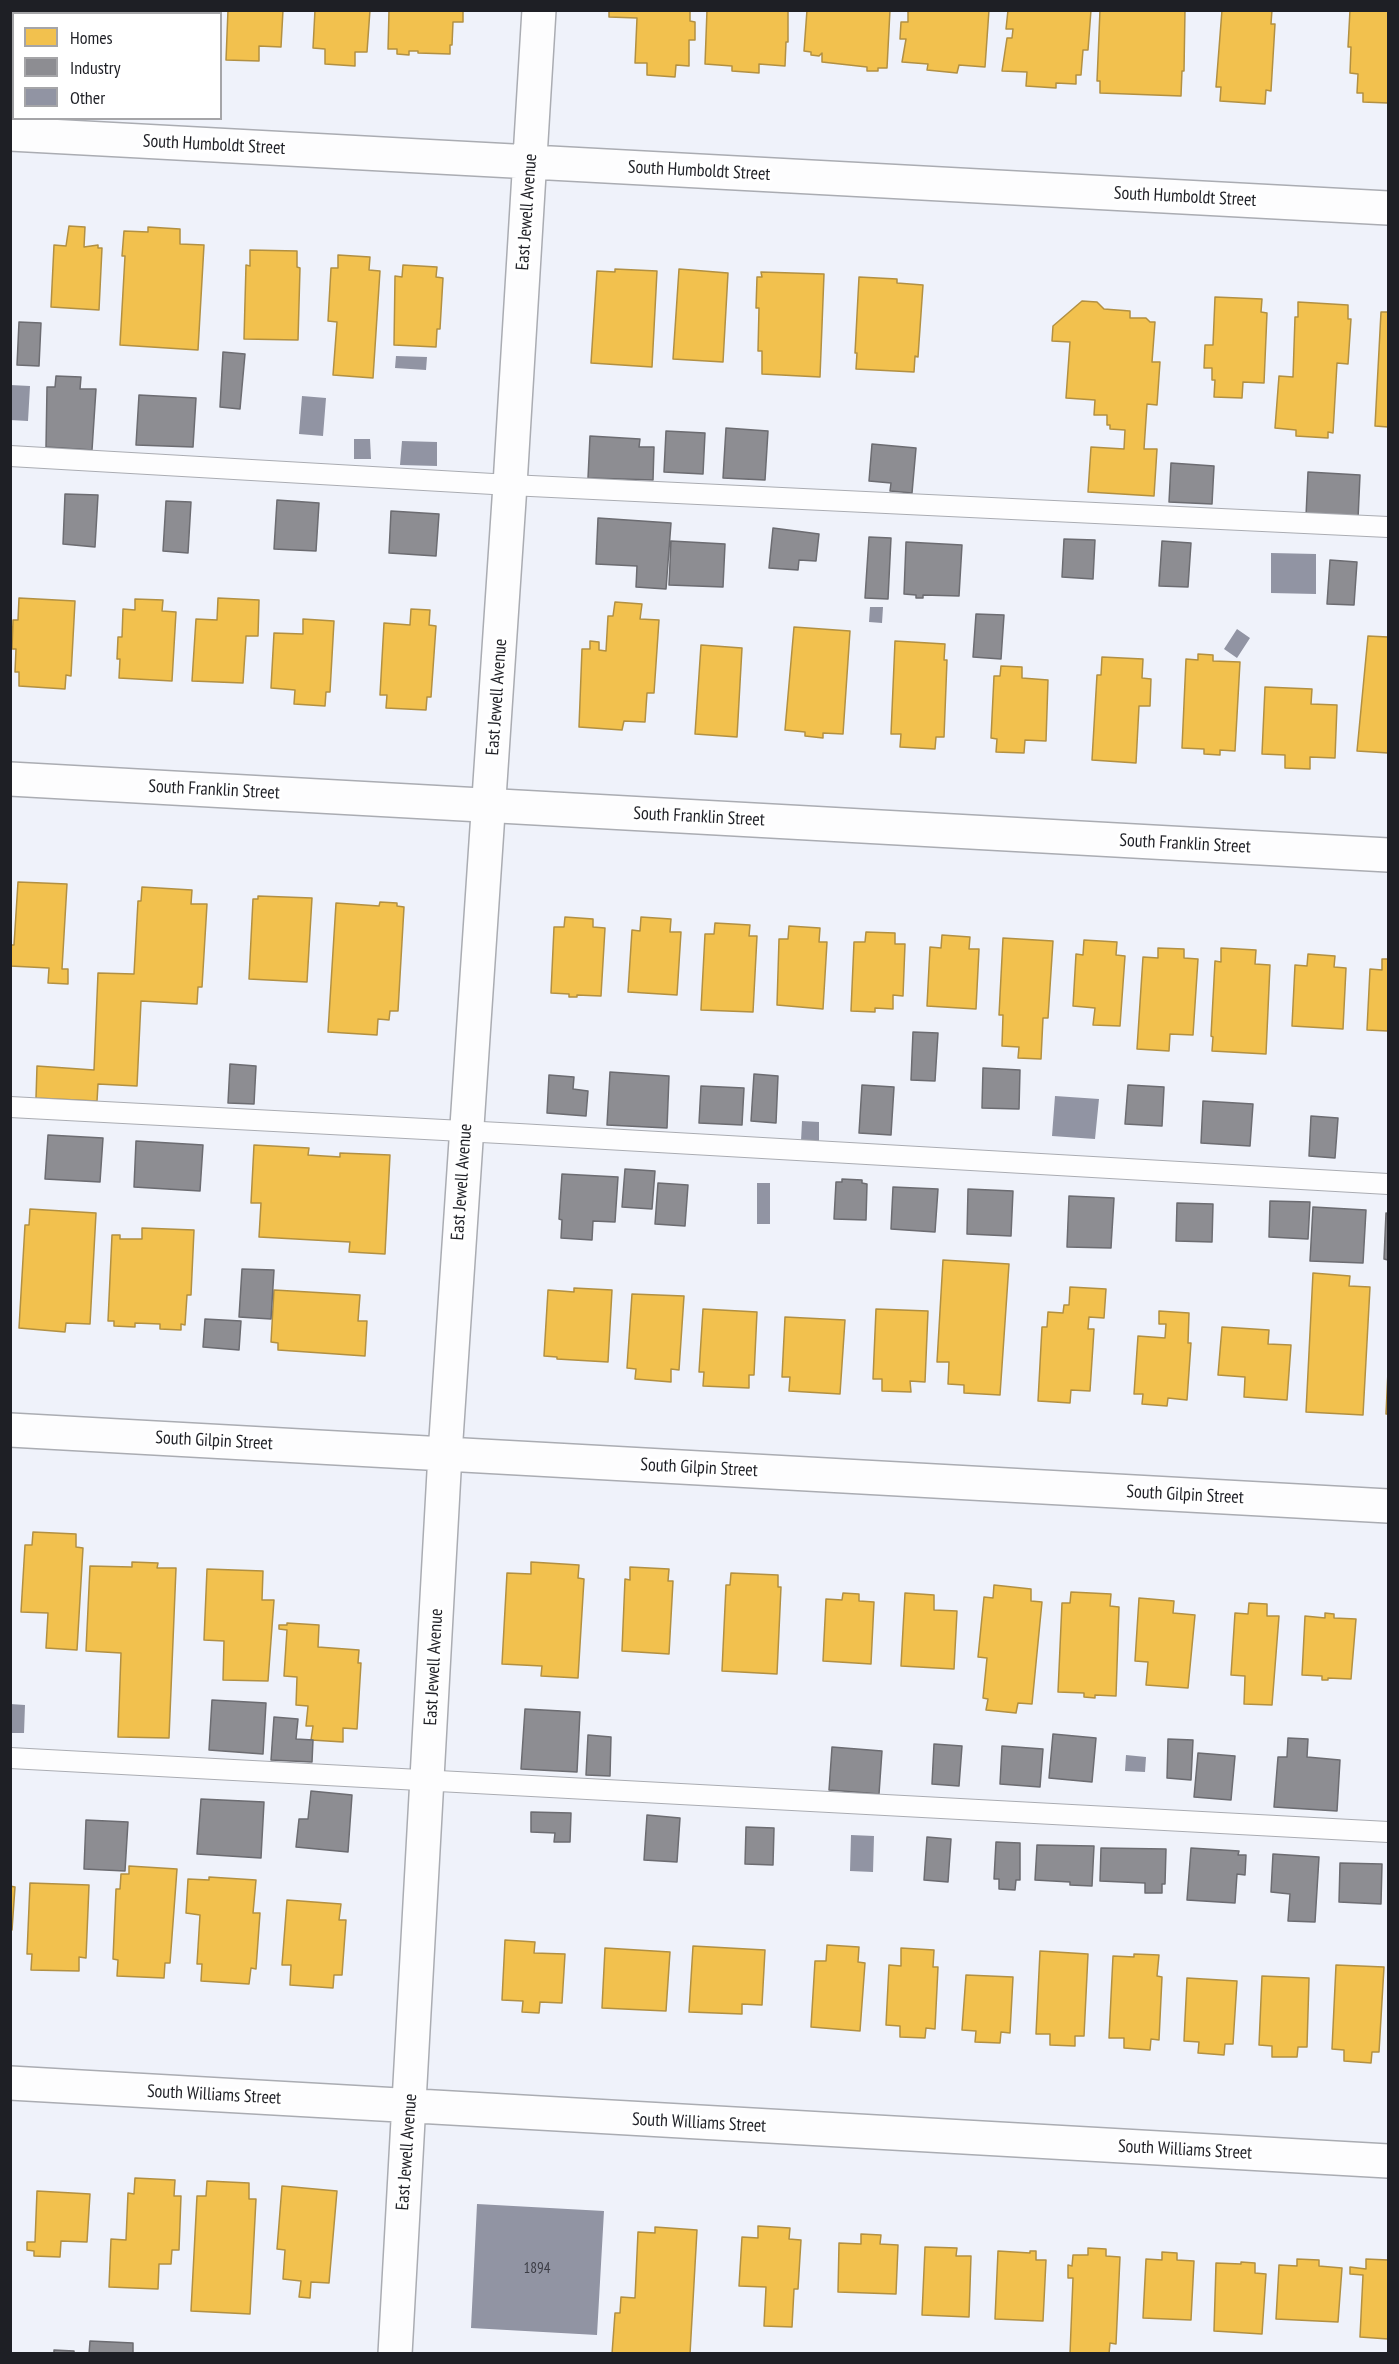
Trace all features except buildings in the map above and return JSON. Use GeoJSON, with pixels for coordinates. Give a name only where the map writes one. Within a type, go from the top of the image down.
{"type":"FeatureCollection","features":[{"type":"Feature","properties":{"kind":"street","name":"East Jewell Avenue"},"geometry":{"type":"LineString","coordinates":[[395,2354],[445,1454],[510,485],[539,10]]}},
{"type":"Feature","properties":{"kind":"street","name":"South Humboldt Street"},"geometry":{"type":"LineString","coordinates":[[10,134],[1389,207]]}},
{"type":"Feature","properties":{"kind":"street","name":"South Franklin Street"},"geometry":{"type":"LineString","coordinates":[[10,779],[1389,855]]}},
{"type":"Feature","properties":{"kind":"street","name":"South Gilpin Street"},"geometry":{"type":"LineString","coordinates":[[10,1430],[1389,1506]]}},
{"type":"Feature","properties":{"kind":"street","name":"South Williams Street"},"geometry":{"type":"LineString","coordinates":[[10,2083],[1389,2161]]}},
{"type":"Feature","properties":{"kind":"lane"},"geometry":{"type":"LineString","coordinates":[[10,456],[510,485],[1389,527]]}},
{"type":"Feature","properties":{"kind":"lane"},"geometry":{"type":"LineString","coordinates":[[10,1107],[1389,1184]]}},
{"type":"Feature","properties":{"kind":"lane"},"geometry":{"type":"LineString","coordinates":[[10,1758],[1389,1832]]}}]}
